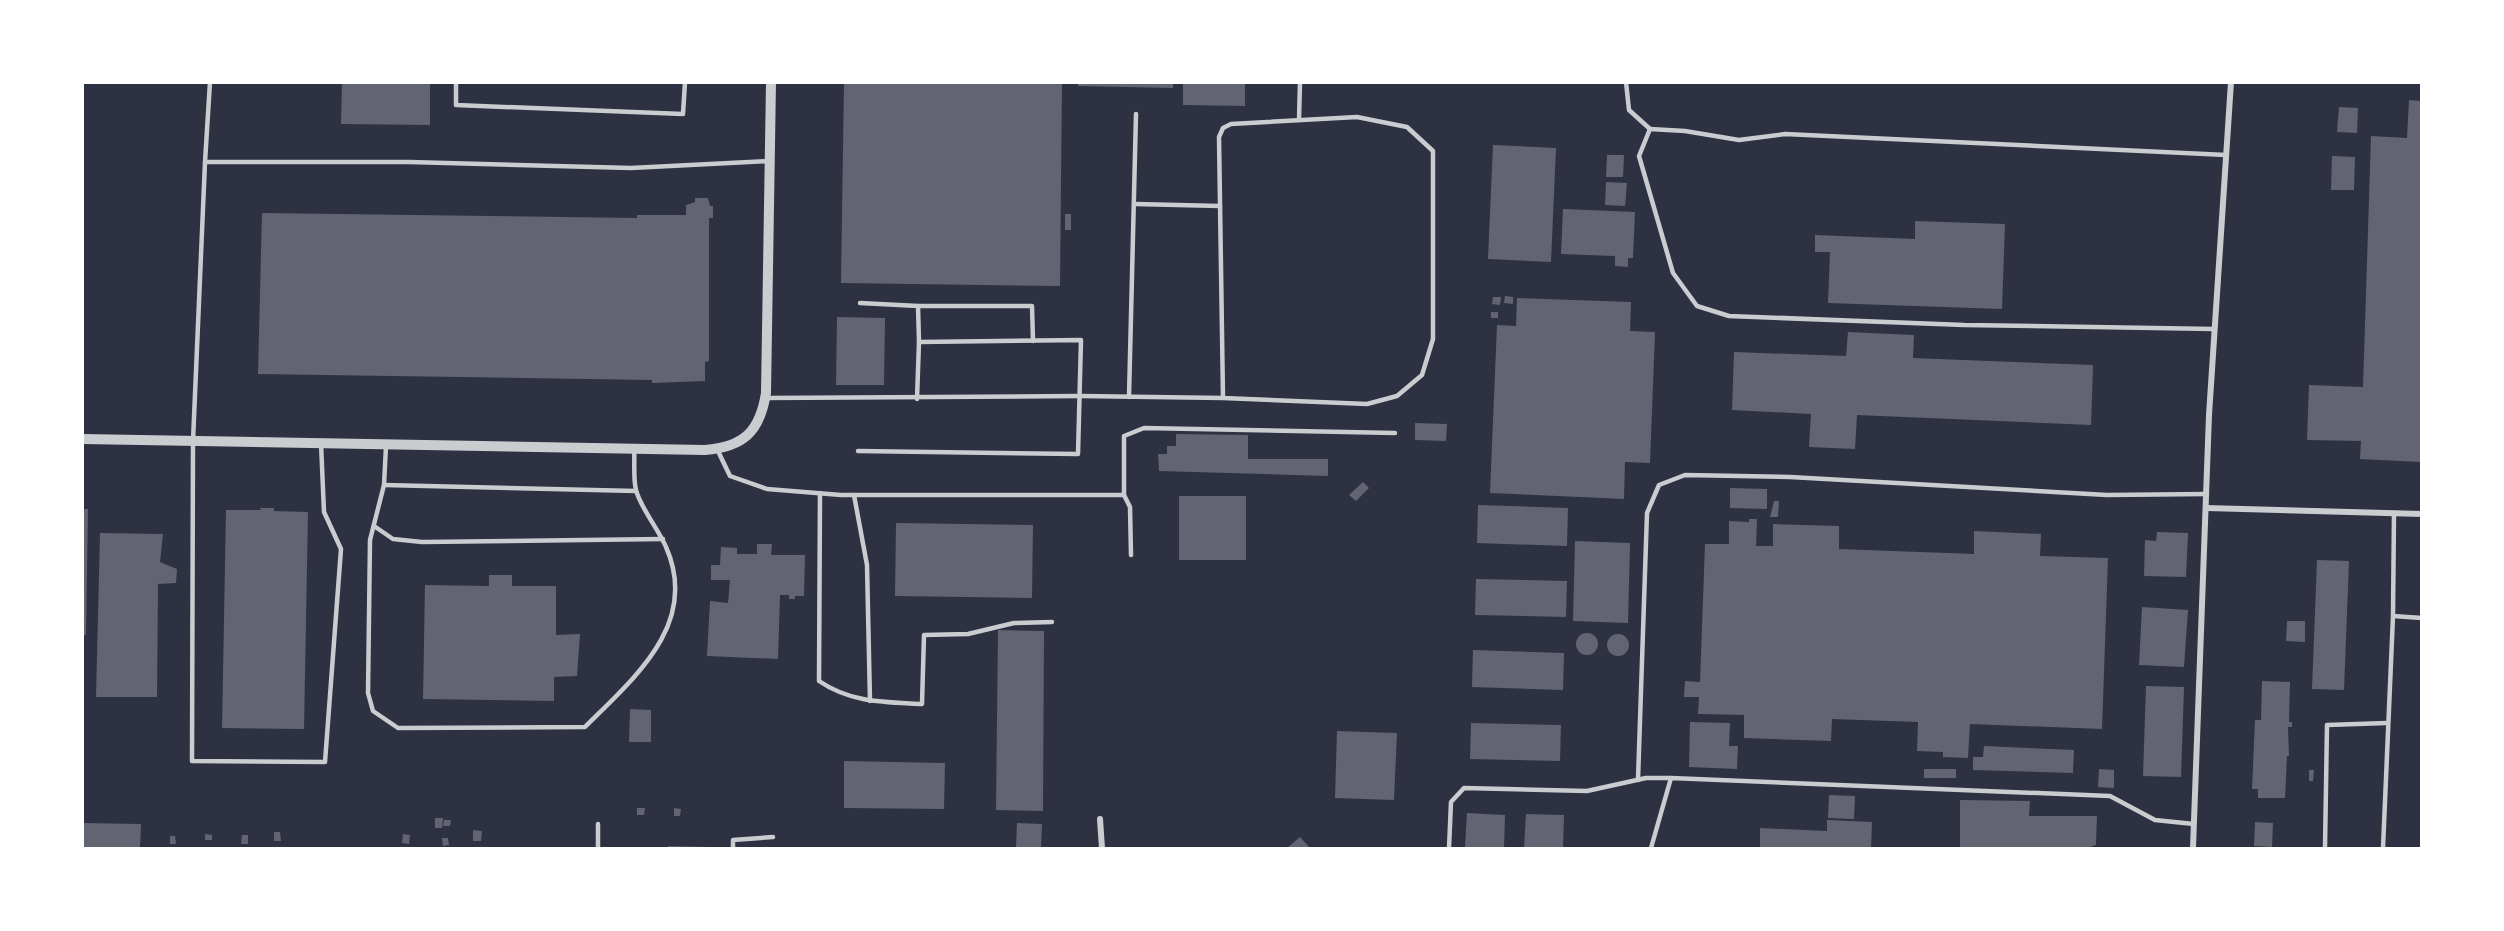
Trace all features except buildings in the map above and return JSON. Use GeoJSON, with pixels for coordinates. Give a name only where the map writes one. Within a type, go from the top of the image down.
{"type":"FeatureCollection","features":[{"type":"Feature","properties":{"kind":"street"},"geometry":{"type":"LineString","coordinates":[[82,439],[634,449],[717,449],[738,442],[748,435],[760,420],[765,398],[771,82]]}},
{"type":"Feature","properties":{"kind":"street"},"geometry":{"type":"LineString","coordinates":[[2193,849],[2214,329],[2231,82]]}},
{"type":"Feature","properties":{"kind":"street"},"geometry":{"type":"LineString","coordinates":[[2206,508],[2421,514]]}},
{"type":"Feature","properties":{"kind":"street"},"geometry":{"type":"LineString","coordinates":[[1100,819],[1102,849]]}},
{"type":"Feature","properties":{"kind":"lane"},"geometry":{"type":"LineString","coordinates":[[210,82],[193,441],[192,761],[325,762],[340,549],[324,512],[321,443]]}},
{"type":"Feature","properties":{"kind":"lane"},"geometry":{"type":"LineString","coordinates":[[456,82],[456,105],[683,114],[685,82]]}},
{"type":"Feature","properties":{"kind":"lane"},"geometry":{"type":"LineString","coordinates":[[1299,120],[1300,82]]}},
{"type":"Feature","properties":{"kind":"lane"},"geometry":{"type":"LineString","coordinates":[[1626,82],[1629,110],[1650,129],[1685,131],[1739,140],[1785,134],[2226,154]]}},
{"type":"Feature","properties":{"kind":"lane"},"geometry":{"type":"LineString","coordinates":[[1130,397],[1136,114]]}},
{"type":"Feature","properties":{"kind":"lane"},"geometry":{"type":"LineString","coordinates":[[765,398],[917,399],[1080,396],[1223,398],[1367,404],[1397,396],[1422,375],[1433,339],[1433,151],[1407,127],[1357,117],[1231,124],[1223,128],[1219,137],[1223,398]]}},
{"type":"Feature","properties":{"kind":"lane"},"geometry":{"type":"LineString","coordinates":[[1650,129],[1639,156],[1673,273],[1697,306],[1729,316],[1964,325],[2214,329]]}},
{"type":"Feature","properties":{"kind":"lane"},"geometry":{"type":"LineString","coordinates":[[205,162],[410,162],[631,168],[770,161]]}},
{"type":"Feature","properties":{"kind":"lane"},"geometry":{"type":"LineString","coordinates":[[1135,204],[1220,206]]}},
{"type":"Feature","properties":{"kind":"lane"},"geometry":{"type":"LineString","coordinates":[[860,303],[918,306],[1032,306],[1033,341]]}},
{"type":"Feature","properties":{"kind":"lane"},"geometry":{"type":"LineString","coordinates":[[917,399],[918,306]]}},
{"type":"Feature","properties":{"kind":"lane"},"geometry":{"type":"LineString","coordinates":[[858,451],[1078,454],[1081,340],[919,342]]}},
{"type":"Feature","properties":{"kind":"lane"},"geometry":{"type":"LineString","coordinates":[[1131,555],[1130,507],[1124,495],[1124,436],[1144,428],[1395,433]]}},
{"type":"Feature","properties":{"kind":"lane"},"geometry":{"type":"LineString","coordinates":[[386,445],[384,485],[370,540],[368,693],[373,711],[398,728],[585,727],[658,648],[672,620],[676,589],[669,553],[636,491],[634,449]]}},
{"type":"Feature","properties":{"kind":"lane"},"geometry":{"type":"LineString","coordinates":[[717,449],[730,476],[767,489],[854,495],[1124,495]]}},
{"type":"Feature","properties":{"kind":"lane"},"geometry":{"type":"LineString","coordinates":[[1638,780],[1647,513],[1659,485],[1685,476],[1790,477],[2102,495],[2207,494]]}},
{"type":"Feature","properties":{"kind":"lane"},"geometry":{"type":"LineString","coordinates":[[384,485],[636,491]]}},
{"type":"Feature","properties":{"kind":"lane"},"geometry":{"type":"LineString","coordinates":[[820,493],[819,681],[848,697],[922,704],[924,636],[969,634],[1014,623],[1052,622]]}},
{"type":"Feature","properties":{"kind":"lane"},"geometry":{"type":"LineString","coordinates":[[854,495],[867,565],[870,700]]}},
{"type":"Feature","properties":{"kind":"lane"},"geometry":{"type":"LineString","coordinates":[[2383,849],[2393,616],[2394,513]]}},
{"type":"Feature","properties":{"kind":"lane"},"geometry":{"type":"LineString","coordinates":[[374,526],[393,539],[422,543],[663,539]]}},
{"type":"Feature","properties":{"kind":"lane"},"geometry":{"type":"LineString","coordinates":[[2393,616],[2421,618]]}},
{"type":"Feature","properties":{"kind":"lane"},"geometry":{"type":"LineString","coordinates":[[2325,849],[2327,725],[2387,723]]}},
{"type":"Feature","properties":{"kind":"lane"},"geometry":{"type":"LineString","coordinates":[[1651,849],[1671,778]]}},
{"type":"Feature","properties":{"kind":"lane"},"geometry":{"type":"LineString","coordinates":[[1449,849],[1451,802],[1464,788],[1587,791],[1638,780],[1671,778],[2110,796],[2155,820],[2194,824]]}},
{"type":"Feature","properties":{"kind":"lane"},"geometry":{"type":"LineString","coordinates":[[598,824],[598,849]]}},
{"type":"Feature","properties":{"kind":"lane"},"geometry":{"type":"LineString","coordinates":[[733,849],[733,840],[773,837]]}}]}
